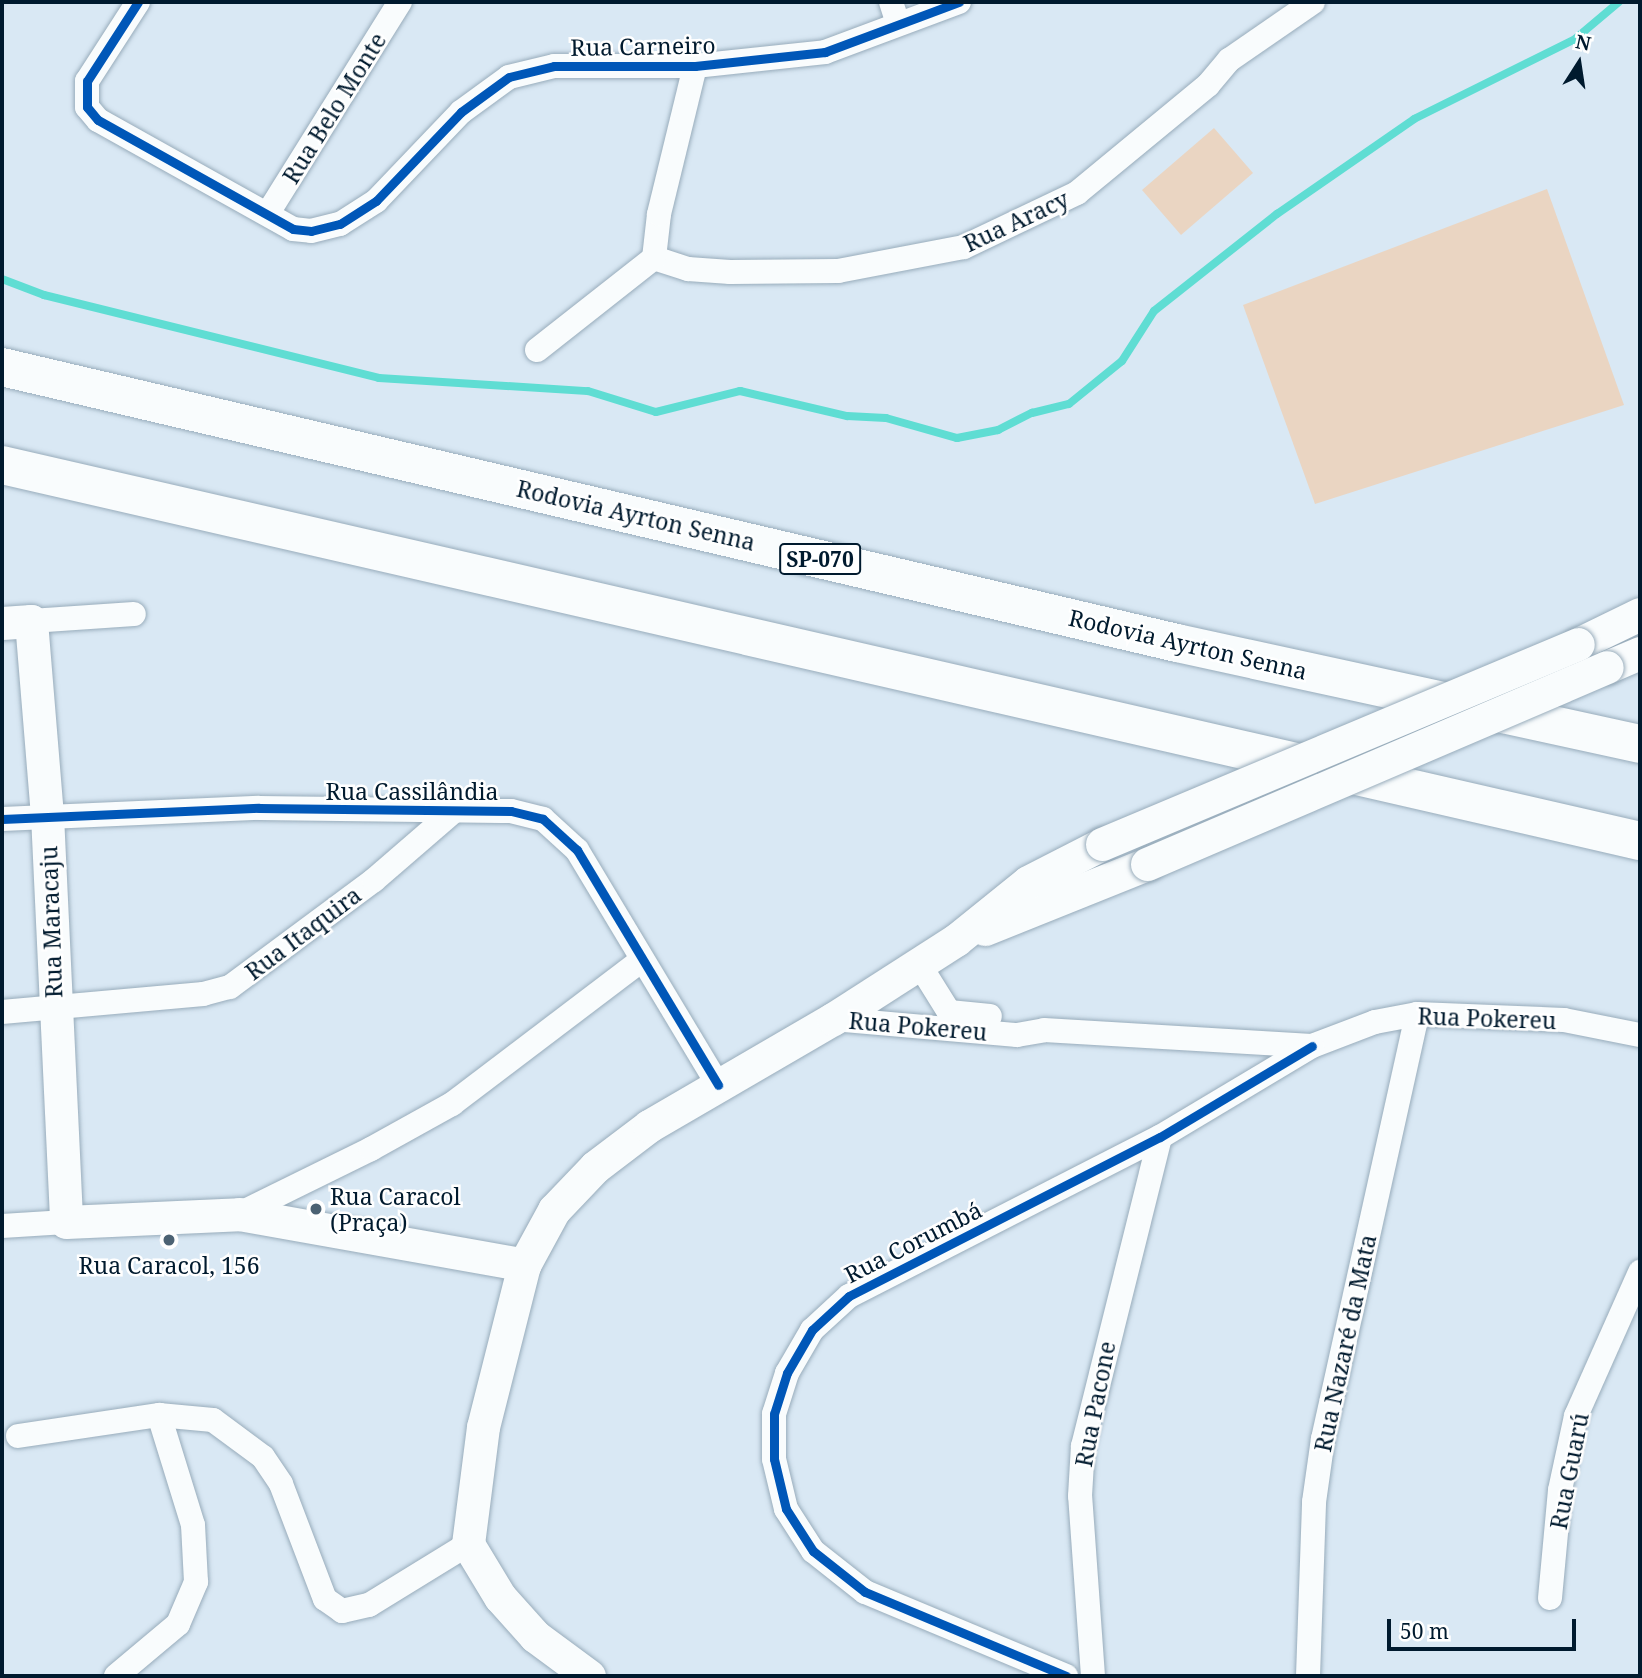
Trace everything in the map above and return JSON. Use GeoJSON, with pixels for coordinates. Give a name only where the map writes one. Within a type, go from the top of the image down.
{"type":"FeatureCollection","features":[{"type":"Feature","properties":{"kind":"highway","name":"Rodovia Ayrton Senna"},"geometry":{"type":"LineString","coordinates":[[2,367],[1177,643],[1640,744]]}},
{"type":"Feature","properties":{"kind":"highway"},"geometry":{"type":"LineString","coordinates":[[2,465],[1640,841]]}},
{"type":"Feature","properties":{"kind":"main road"},"geometry":{"type":"LineString","coordinates":[[589,1676],[535,1636],[500,1597],[468,1544],[483,1427],[524,1265],[554,1210],[595,1167],[649,1126],[833,1019],[956,940],[1028,882],[1102,844],[1578,644],[1640,614]]}},
{"type":"Feature","properties":{"kind":"main road","name":"Rua Maracaju"},"geometry":{"type":"LineString","coordinates":[[16,622],[47,815],[66,1222]]}},
{"type":"Feature","properties":{"kind":"main road"},"geometry":{"type":"LineString","coordinates":[[956,940],[1147,864],[1640,653]]}},
{"type":"Feature","properties":{"kind":"main road"},"geometry":{"type":"LineString","coordinates":[[66,1222],[239,1214],[524,1265]]}},
{"type":"Feature","properties":{"kind":"street","name":"Rua Carneiro"},"geometry":{"type":"LineString","coordinates":[[138,2],[87,81],[84,95],[98,120],[293,229],[311,231],[340,223],[376,201],[461,112],[509,77],[554,66],[695,66],[825,52],[894,12],[959,2]]}},
{"type":"Feature","properties":{"kind":"street","name":"Rua Belo Monte"},"geometry":{"type":"LineString","coordinates":[[268,214],[400,2]]}},
{"type":"Feature","properties":{"kind":"street","name":"Rua Aracy"},"geometry":{"type":"LineString","coordinates":[[654,258],[688,268],[730,272],[838,271],[964,247],[1077,193],[1208,85],[1229,60],[1313,2]]}},
{"type":"Feature","properties":{"kind":"street"},"geometry":{"type":"LineString","coordinates":[[537,350],[654,258],[659,214],[695,66]]}},
{"type":"Feature","properties":{"kind":"street"},"geometry":{"type":"LineString","coordinates":[[16,622],[134,614]]}},
{"type":"Feature","properties":{"kind":"street","name":"Rua Cassilândia"},"geometry":{"type":"LineString","coordinates":[[2,819],[259,808],[511,811],[552,824],[577,850],[718,1084]]}},
{"type":"Feature","properties":{"kind":"street","name":"Rua Itaquira"},"geometry":{"type":"LineString","coordinates":[[2,1012],[54,1009],[230,987],[363,889],[454,811]]}},
{"type":"Feature","properties":{"kind":"street"},"geometry":{"type":"LineString","coordinates":[[239,1214],[371,1149],[452,1104],[642,960]]}},
{"type":"Feature","properties":{"kind":"street","name":"Rua Pokereu"},"geometry":{"type":"LineString","coordinates":[[919,964],[950,1012],[1018,1019],[1044,1030]]}},
{"type":"Feature","properties":{"kind":"street","name":"Rua Pokereu"},"geometry":{"type":"LineString","coordinates":[[833,1019],[1017,1035],[1044,1030],[1312,1046],[1375,1022],[1417,1014],[1564,1020],[1640,1035]]}},
{"type":"Feature","properties":{"kind":"street","name":"Rua Nazaré da Mata"},"geometry":{"type":"LineString","coordinates":[[1308,1676],[1314,1502],[1323,1439],[1417,1014]]}},
{"type":"Feature","properties":{"kind":"street","name":"Rua Corumbá"},"geometry":{"type":"LineString","coordinates":[[1066,1676],[865,1592],[813,1551],[786,1509],[774,1459],[774,1414],[787,1373],[812,1330],[849,1296],[1160,1137],[1312,1046]]}},
{"type":"Feature","properties":{"kind":"street","name":"Rua Pacone"},"geometry":{"type":"LineString","coordinates":[[1093,1676],[1080,1496],[1083,1446],[1160,1137]]}},
{"type":"Feature","properties":{"kind":"street"},"geometry":{"type":"LineString","coordinates":[[2,1226],[66,1222]]}},
{"type":"Feature","properties":{"kind":"street","name":"Rua Guarú"},"geometry":{"type":"LineString","coordinates":[[1550,1598],[1560,1490],[1576,1416],[1640,1272]]}},
{"type":"Feature","properties":{"kind":"street"},"geometry":{"type":"LineString","coordinates":[[116,1676],[178,1623],[196,1582],[192,1525],[159,1415]]}},
{"type":"Feature","properties":{"kind":"street"},"geometry":{"type":"LineString","coordinates":[[18,1436],[159,1415],[213,1420],[262,1457],[281,1484],[325,1599],[332,1607],[354,1611],[369,1605],[468,1544]]}},
{"type":"Feature","properties":{"kind":"shaded area"},"geometry":{"type":"Polygon","coordinates":[[[1214,128],[1253,173],[1181,235],[1142,190],[1214,128]]]}},
{"type":"Feature","properties":{"kind":"shaded area"},"geometry":{"type":"Polygon","coordinates":[[[1547,189],[1624,405],[1315,504],[1243,305],[1547,189]]]}},
{"type":"Feature","properties":{"kind":"waterway"},"geometry":{"type":"LineString","coordinates":[[2,279],[44,295],[379,378],[588,391],[656,412],[740,391],[847,416],[886,418],[957,438],[998,430],[1032,413],[1069,404],[1122,361],[1154,311],[1277,214],[1414,119],[1575,39],[1619,2]]}},
{"type":"Feature","properties":{"kind":"cycle path"},"geometry":{"type":"LineString","coordinates":[[138,2],[87,81],[87,107],[98,120],[293,229],[311,231],[340,224],[376,201],[461,112],[509,77],[554,66],[695,66],[825,52],[959,2]]}},
{"type":"Feature","properties":{"kind":"cycle path"},"geometry":{"type":"LineString","coordinates":[[2,819],[259,808],[511,811],[543,819],[577,850],[718,1085]]}},
{"type":"Feature","properties":{"kind":"cycle path"},"geometry":{"type":"LineString","coordinates":[[1066,1676],[865,1592],[813,1551],[786,1509],[774,1459],[774,1414],[787,1373],[812,1330],[849,1296],[1160,1137],[1312,1046]]}},
{"type":"Feature","properties":{"kind":"place","name":"Rua Caracol (Praça)"},"geometry":{"type":"Point","coordinates":[316,1209]}},
{"type":"Feature","properties":{"kind":"place","name":"Rua Caracol, 156"},"geometry":{"type":"Point","coordinates":[169,1240]}}]}
